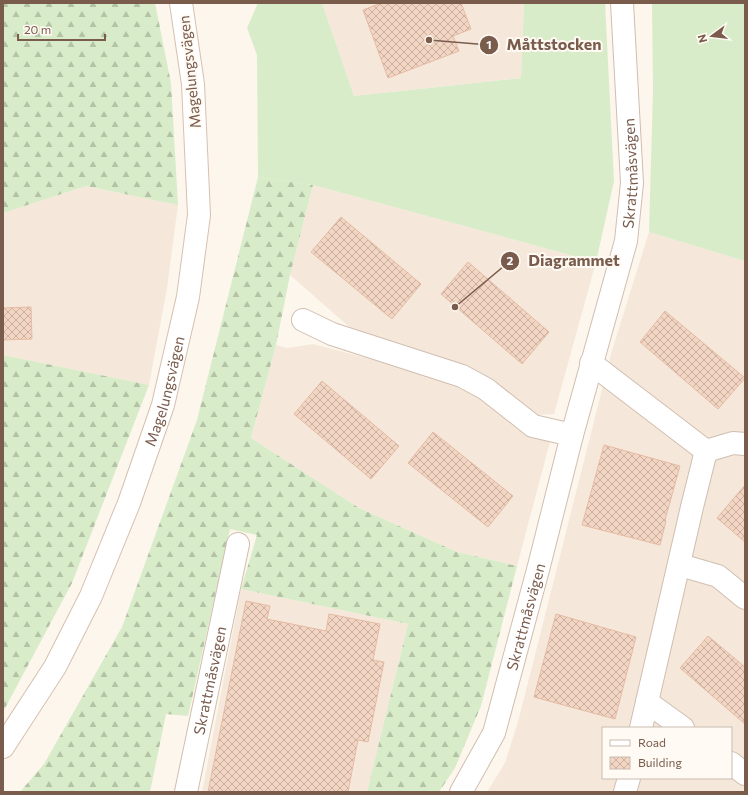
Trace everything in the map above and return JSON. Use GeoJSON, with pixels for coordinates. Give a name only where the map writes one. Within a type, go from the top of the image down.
{"type":"FeatureCollection","features":[{"type":"Feature","properties":{"kind":"street","name":"Magelungsvägen"},"geometry":{"type":"LineString","coordinates":[[3,748],[54,667],[91,596],[129,503],[163,405],[188,297],[199,215],[193,84],[181,3]]}},
{"type":"Feature","properties":{"kind":"street","name":"Skrattmåsvägen"},"geometry":{"type":"LineString","coordinates":[[462,792],[494,733],[591,363],[626,241],[631,190],[622,3]]}},
{"type":"Feature","properties":{"kind":"street"},"geometry":{"type":"LineString","coordinates":[[303,320],[332,334],[462,376],[486,389],[533,426],[572,435]]}},
{"type":"Feature","properties":{"kind":"street"},"geometry":{"type":"LineString","coordinates":[[591,363],[706,451]]}},
{"type":"Feature","properties":{"kind":"street"},"geometry":{"type":"LineString","coordinates":[[706,451],[733,443],[745,444]]}},
{"type":"Feature","properties":{"kind":"street"},"geometry":{"type":"LineString","coordinates":[[641,727],[706,451]]}},
{"type":"Feature","properties":{"kind":"street","name":"Skrattmåsvägen"},"geometry":{"type":"LineString","coordinates":[[186,792],[238,544]]}},
{"type":"Feature","properties":{"kind":"street"},"geometry":{"type":"LineString","coordinates":[[680,564],[718,576],[745,598]]}},
{"type":"Feature","properties":{"kind":"street"},"geometry":{"type":"LineString","coordinates":[[648,702],[682,727]]}},
{"type":"Feature","properties":{"kind":"street"},"geometry":{"type":"LineString","coordinates":[[732,764],[745,774]]}},
{"type":"Feature","properties":{"kind":"street"},"geometry":{"type":"LineString","coordinates":[[626,792],[629,779]]}},
{"type":"Feature","properties":{"kind":"shaded area"},"geometry":{"type":"Polygon","coordinates":[[[322,3],[524,3],[521,78],[354,96],[322,3]]]}},
{"type":"Feature","properties":{"kind":"shaded area"},"geometry":{"type":"Polygon","coordinates":[[[313,185],[596,262],[554,414],[536,415],[362,338],[290,275],[313,185]]]}},
{"type":"Feature","properties":{"kind":"shaded area"},"geometry":{"type":"Polygon","coordinates":[[[86,186],[178,205],[167,288],[149,385],[3,355],[3,213],[86,186]]]}},
{"type":"Feature","properties":{"kind":"shaded area"},"geometry":{"type":"Polygon","coordinates":[[[649,232],[745,261],[745,792],[487,792],[505,763],[519,718],[611,354],[649,232]]]}},
{"type":"Feature","properties":{"kind":"shaded area"},"geometry":{"type":"Polygon","coordinates":[[[313,344],[455,381],[482,395],[522,432],[550,442],[517,566],[457,552],[359,508],[251,438],[276,345],[287,348],[313,344]]]}},
{"type":"Feature","properties":{"kind":"shaded area"},"geometry":{"type":"Polygon","coordinates":[[[241,589],[408,624],[367,792],[202,792],[241,589]]]}},
{"type":"Feature","properties":{"kind":"green space"},"geometry":{"type":"Polygon","coordinates":[[[3,3],[155,3],[171,83],[178,205],[86,186],[3,213],[3,3]]]}},
{"type":"Feature","properties":{"kind":"green space"},"geometry":{"type":"Polygon","coordinates":[[[258,3],[322,3],[354,96],[521,78],[524,3],[605,3],[614,181],[596,262],[313,185],[258,177],[257,55],[247,28],[258,3]]]}},
{"type":"Feature","properties":{"kind":"green space"},"geometry":{"type":"Polygon","coordinates":[[[652,3],[745,3],[745,261],[649,232],[653,90],[652,3]]]}},
{"type":"Feature","properties":{"kind":"green space"},"geometry":{"type":"Polygon","coordinates":[[[258,177],[313,185],[290,275],[276,345],[251,438],[359,508],[457,552],[517,566],[481,706],[455,768],[439,792],[367,792],[408,624],[241,589],[257,535],[230,529],[188,716],[166,714],[150,792],[20,792],[44,764],[122,627],[197,420],[258,177]]]}},
{"type":"Feature","properties":{"kind":"green space"},"geometry":{"type":"Polygon","coordinates":[[[3,355],[149,385],[72,583],[3,712],[3,355]]]}},
{"type":"Feature","properties":{"kind":"building"},"geometry":{"type":"Polygon","coordinates":[[[381,3],[461,3],[471,29],[453,36],[459,51],[388,78],[363,10],[381,3]]]}},
{"type":"Feature","properties":{"kind":"building"},"geometry":{"type":"Polygon","coordinates":[[[341,217],[421,284],[392,319],[311,252],[341,217]]]}},
{"type":"Feature","properties":{"kind":"building"},"geometry":{"type":"Polygon","coordinates":[[[468,262],[549,332],[522,364],[441,294],[468,262]]]}},
{"type":"Feature","properties":{"kind":"building"},"geometry":{"type":"Polygon","coordinates":[[[31,307],[32,339],[3,340],[3,308],[31,307]]]}},
{"type":"Feature","properties":{"kind":"building"},"geometry":{"type":"Polygon","coordinates":[[[665,311],[745,378],[718,409],[640,342],[665,311]]]}},
{"type":"Feature","properties":{"kind":"building"},"geometry":{"type":"Polygon","coordinates":[[[322,381],[399,446],[371,479],[294,414],[322,381]]]}},
{"type":"Feature","properties":{"kind":"building"},"geometry":{"type":"Polygon","coordinates":[[[433,432],[513,496],[488,527],[408,463],[433,432]]]}},
{"type":"Feature","properties":{"kind":"building"},"geometry":{"type":"Polygon","coordinates":[[[604,445],[680,466],[665,520],[660,545],[582,525],[604,445]]]}},
{"type":"Feature","properties":{"kind":"building"},"geometry":{"type":"Polygon","coordinates":[[[745,485],[745,542],[717,518],[745,485]]]}},
{"type":"Feature","properties":{"kind":"building"},"geometry":{"type":"Polygon","coordinates":[[[246,601],[270,606],[267,619],[326,631],[329,614],[380,624],[373,660],[384,662],[368,742],[358,740],[348,792],[208,792],[246,601]]]}},
{"type":"Feature","properties":{"kind":"building"},"geometry":{"type":"Polygon","coordinates":[[[556,614],[636,637],[615,719],[534,697],[556,614]]]}},
{"type":"Feature","properties":{"kind":"building"},"geometry":{"type":"Polygon","coordinates":[[[708,636],[745,667],[745,724],[680,668],[708,636]]]}},
{"type":"Feature","properties":{"kind":"place","name":"Måttstocken"},"geometry":{"type":"Point","coordinates":[429,40]}},
{"type":"Feature","properties":{"kind":"place","name":"Diagrammet"},"geometry":{"type":"Point","coordinates":[455,307]}}]}
